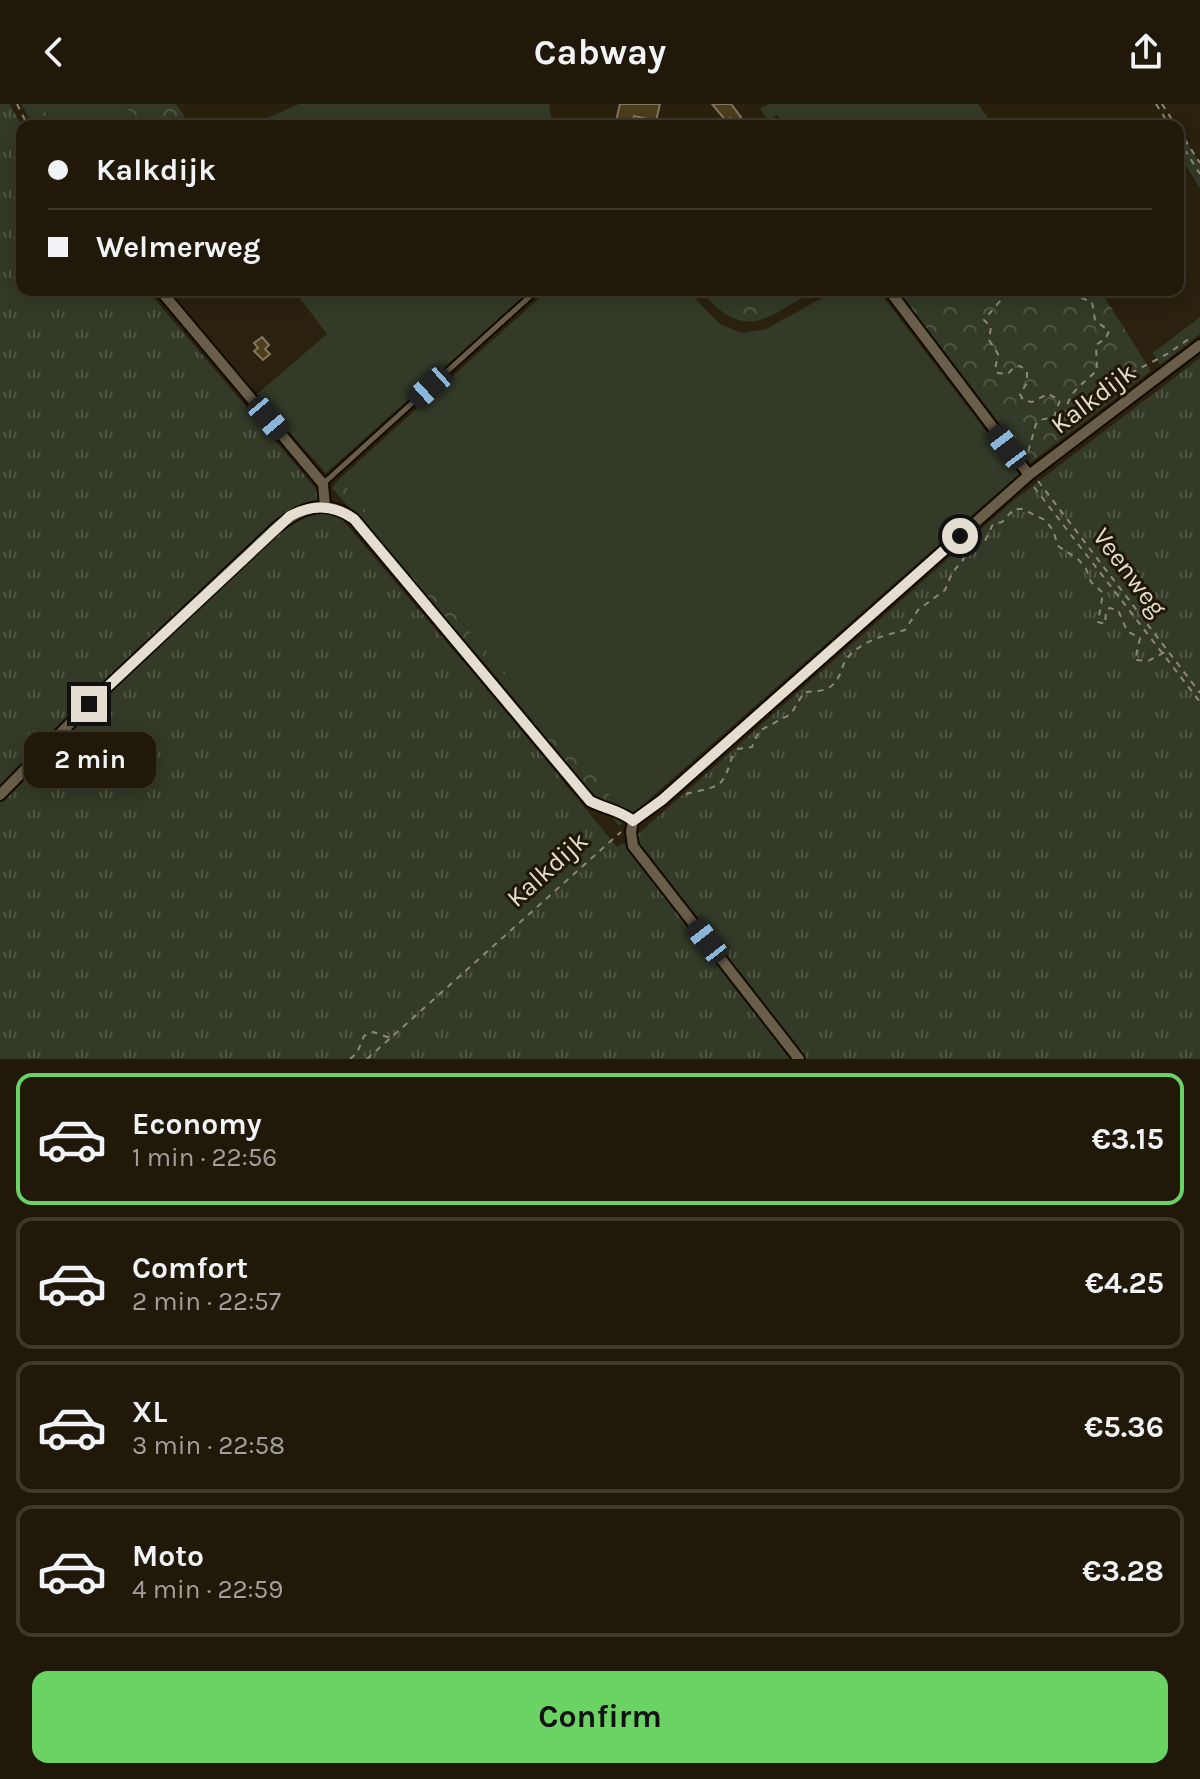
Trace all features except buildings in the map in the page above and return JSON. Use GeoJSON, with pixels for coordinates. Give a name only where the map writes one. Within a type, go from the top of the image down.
{"type":"FeatureCollection","features":[{"type":"Feature","properties":{"kind":"street"},"geometry":{"type":"LineString","coordinates":[[165,296],[323,484],[325,506]]}},
{"type":"Feature","properties":{"kind":"street"},"geometry":{"type":"LineString","coordinates":[[894,296],[1026,472]]}},
{"type":"Feature","properties":{"kind":"street","name":"Kalkdijk"},"geometry":{"type":"LineString","coordinates":[[633,821],[662,800],[1026,472],[1200,345]]}},
{"type":"Feature","properties":{"kind":"street"},"geometry":{"type":"LineString","coordinates":[[0,795],[89,704],[276,528],[302,509],[336,508],[354,519],[590,801],[623,813],[633,821],[633,846],[799,1059]]}},
{"type":"Feature","properties":{"kind":"lane"},"geometry":{"type":"LineString","coordinates":[[323,484],[530,296]]}},
{"type":"Feature","properties":{"kind":"path"},"geometry":{"type":"LineString","coordinates":[[1184,138],[1200,163]]}},
{"type":"Feature","properties":{"kind":"path"},"geometry":{"type":"LineString","coordinates":[[1184,149],[1200,174]]}},
{"type":"Feature","properties":{"kind":"path"},"geometry":{"type":"LineString","coordinates":[[1001,296],[984,320],[991,327],[989,340],[998,354],[995,370],[1008,374],[1014,367],[1020,366],[1027,371],[1027,383],[1020,394],[1023,400],[1032,402],[1048,394],[1060,400],[1054,417],[1036,424],[1026,472],[1049,507],[1200,702]]}},
{"type":"Feature","properties":{"kind":"path"},"geometry":{"type":"LineString","coordinates":[[1076,296],[1092,302],[1095,320],[1109,331],[1106,338],[1096,345],[1097,370],[1076,386],[1069,400],[1066,411],[1071,416],[1104,392],[1118,389],[1129,374],[1190,338]]}},
{"type":"Feature","properties":{"kind":"path","name":"Veenweg"},"geometry":{"type":"LineString","coordinates":[[1026,472],[1039,482],[1200,693]]}},
{"type":"Feature","properties":{"kind":"path"},"geometry":{"type":"LineString","coordinates":[[662,800],[705,790],[724,781],[736,749],[749,749],[759,731],[791,714],[804,692],[820,692],[830,688],[839,678],[847,657],[863,644],[878,636],[905,630],[918,610],[945,590],[968,545],[984,543],[993,524],[1008,518],[1014,509],[1022,509],[1045,520],[1053,530],[1058,546],[1084,564],[1091,582],[1103,593],[1098,622],[1105,624],[1109,608],[1118,610],[1127,631],[1140,638],[1135,660],[1148,661],[1167,651]]}},
{"type":"Feature","properties":{"kind":"path","name":"Kalkdijk"},"geometry":{"type":"LineString","coordinates":[[367,1059],[633,821]]}},
{"type":"Feature","properties":{"kind":"path"},"geometry":{"type":"LineString","coordinates":[[350,1059],[357,1053],[364,1036],[373,1032],[391,1038]]}},
{"type":"Feature","properties":{"kind":"green space"},"geometry":{"type":"Polygon","coordinates":[[[0,104],[10,104],[18,120],[16,296],[152,296],[617,847],[622,843],[626,845],[1014,500],[1200,358],[1200,1059],[0,1059],[0,104]]]}},
{"type":"Feature","properties":{"kind":"green space"},"geometry":{"type":"Polygon","coordinates":[[[21,104],[41,104],[50,120],[30,120],[21,104]]]}},
{"type":"Feature","properties":{"kind":"green space"},"geometry":{"type":"Polygon","coordinates":[[[41,104],[124,104],[136,120],[50,120],[41,104]]]}},
{"type":"Feature","properties":{"kind":"green space"},"geometry":{"type":"Polygon","coordinates":[[[124,104],[176,104],[185,117],[180,120],[136,120],[124,104]]]}},
{"type":"Feature","properties":{"kind":"green space"},"geometry":{"type":"Polygon","coordinates":[[[299,104],[549,104],[552,120],[263,120],[299,104]]]}},
{"type":"Feature","properties":{"kind":"green space"},"geometry":{"type":"Polygon","coordinates":[[[768,104],[978,104],[990,120],[781,120],[777,115],[768,120],[760,109],[768,104]]]}},
{"type":"Feature","properties":{"kind":"green space"},"geometry":{"type":"Polygon","coordinates":[[[1184,138],[1200,163],[1200,188],[1184,163],[1184,138]]]}},
{"type":"Feature","properties":{"kind":"green space"},"geometry":{"type":"Polygon","coordinates":[[[298,296],[524,296],[326,473],[256,395],[327,334],[298,296]]]}},
{"type":"Feature","properties":{"kind":"green space"},"geometry":{"type":"Polygon","coordinates":[[[541,296],[693,296],[720,324],[741,333],[766,329],[825,296],[883,296],[1019,474],[629,817],[339,479],[541,296]]]}},
{"type":"Feature","properties":{"kind":"green space"},"geometry":{"type":"Polygon","coordinates":[[[706,296],[805,296],[756,321],[743,321],[716,306],[706,296]]]}},
{"type":"Feature","properties":{"kind":"green space"},"geometry":{"type":"Polygon","coordinates":[[[902,296],[1104,296],[1151,371],[1030,463],[902,296]]]}},
{"type":"Feature","properties":{"kind":"green space"},"geometry":{"type":"Polygon","coordinates":[[[1200,317],[1200,334],[1160,365],[1153,353],[1200,317]]]}},
{"type":"Feature","properties":{"kind":"green space"},"geometry":{"type":"Polygon","coordinates":[[[339,479],[629,817],[619,826],[488,667],[332,488],[339,479]]]}},
{"type":"Feature","properties":{"kind":"route"},"geometry":{"type":"LineString","coordinates":[[89,704],[290,516],[313,507],[336,508],[354,519],[590,801],[623,813],[633,821],[662,800],[960,536]]}}]}
